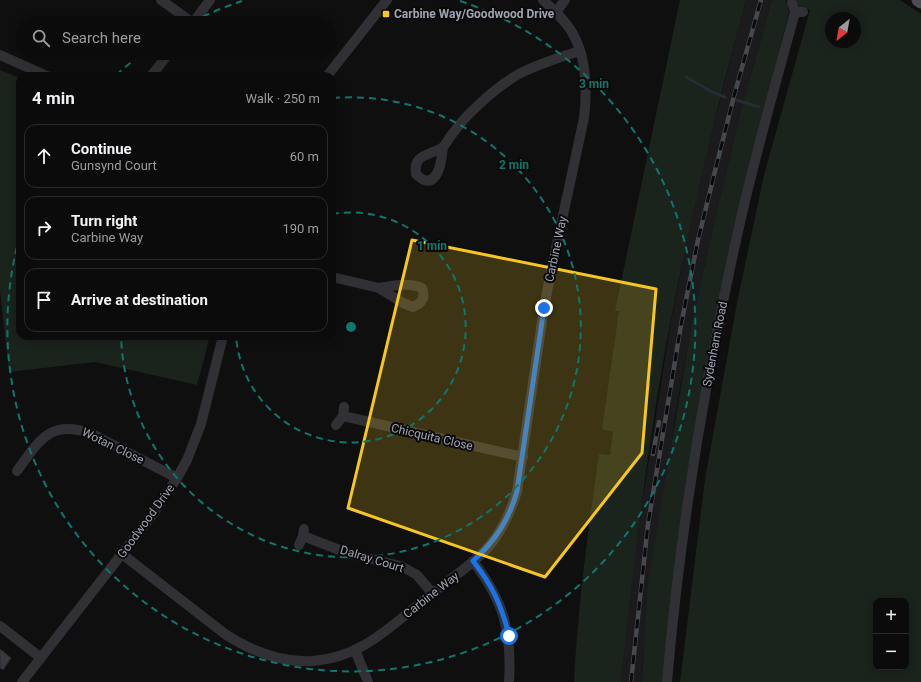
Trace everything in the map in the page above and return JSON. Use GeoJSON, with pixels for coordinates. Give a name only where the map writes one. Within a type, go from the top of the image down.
{"type":"FeatureCollection","features":[{"type":"Feature","properties":{"kind":"street"},"geometry":{"type":"LineString","coordinates":[[161,0],[183,16]]}},
{"type":"Feature","properties":{"kind":"street"},"geometry":{"type":"LineString","coordinates":[[198,16],[210,0]]}},
{"type":"Feature","properties":{"kind":"street"},"geometry":{"type":"LineString","coordinates":[[330,72],[387,0]]}},
{"type":"Feature","properties":{"kind":"street","name":"Carbine Way"},"geometry":{"type":"LineString","coordinates":[[122,554],[225,634],[254,651],[285,659],[313,661],[345,654],[378,638],[490,546],[509,516],[517,491],[551,271],[584,118],[586,99],[586,75],[574,35],[556,12],[543,0]]}},
{"type":"Feature","properties":{"kind":"street"},"geometry":{"type":"LineString","coordinates":[[556,12],[565,0]]}},
{"type":"Feature","properties":{"kind":"street","name":"Sydenham Road"},"geometry":{"type":"LineString","coordinates":[[667,682],[686,517],[712,358],[745,200],[797,9]]}},
{"type":"Feature","properties":{"kind":"street"},"geometry":{"type":"LineString","coordinates":[[443,147],[464,118],[503,84],[536,66],[579,51]]}},
{"type":"Feature","properties":{"kind":"street"},"geometry":{"type":"LineString","coordinates":[[0,55],[38,72]]}},
{"type":"Feature","properties":{"kind":"street"},"geometry":{"type":"LineString","coordinates":[[154,72],[164,60]]}},
{"type":"Feature","properties":{"kind":"street"},"geometry":{"type":"LineString","coordinates":[[336,278],[379,288]]}},
{"type":"Feature","properties":{"kind":"street","name":"Goodwood Drive"},"geometry":{"type":"LineString","coordinates":[[22,682],[153,514],[177,478],[187,460],[200,429],[222,340]]}},
{"type":"Feature","properties":{"kind":"street","name":"Chicquita Close"},"geometry":{"type":"LineString","coordinates":[[336,425],[343,412],[522,457]]}},
{"type":"Feature","properties":{"kind":"street","name":"Wotan Close"},"geometry":{"type":"LineString","coordinates":[[16,471],[39,441],[54,431],[67,428],[79,429],[92,434],[177,478]]}},
{"type":"Feature","properties":{"kind":"street","name":"Dalray Court"},"geometry":{"type":"LineString","coordinates":[[302,537],[350,554],[401,566],[417,575],[433,594]]}},
{"type":"Feature","properties":{"kind":"street"},"geometry":{"type":"LineString","coordinates":[[473,561],[493,590],[501,606],[510,650],[509,682]]}},
{"type":"Feature","properties":{"kind":"street"},"geometry":{"type":"LineString","coordinates":[[0,626],[41,658]]}},
{"type":"Feature","properties":{"kind":"street"},"geometry":{"type":"LineString","coordinates":[[355,650],[368,682]]}},
{"type":"Feature","properties":{"kind":"highlighted area"},"geometry":{"type":"Polygon","coordinates":[[[412,240],[656,289],[642,453],[545,577],[348,508],[412,240]]]}},
{"type":"Feature","properties":{"kind":"shaded area"},"geometry":{"type":"Polygon","coordinates":[[[680,0],[746,0],[720,99],[685,248],[663,364],[642,500],[621,682],[574,682],[584,568],[599,454],[610,455],[613,432],[602,429],[619,311],[615,311],[680,0]]]}},
{"type":"Feature","properties":{"kind":"shaded area"},"geometry":{"type":"Polygon","coordinates":[[[746,0],[772,0],[741,110],[691,328],[675,417],[643,656],[642,682],[621,682],[630,593],[641,510],[671,321],[689,229],[712,131],[746,0]]]}},
{"type":"Feature","properties":{"kind":"shaded area"},"geometry":{"type":"Polygon","coordinates":[[[772,0],[786,0],[789,12],[754,150],[711,334],[696,421],[663,682],[642,682],[648,583],[691,328],[741,110],[772,0]]]}},
{"type":"Feature","properties":{"kind":"shaded area"},"geometry":{"type":"Polygon","coordinates":[[[796,0],[900,0],[921,14],[921,682],[680,682],[705,479],[737,303],[764,175],[810,10],[799,7],[796,0]]]}},
{"type":"Feature","properties":{"kind":"shaded area"},"geometry":{"type":"Polygon","coordinates":[[[0,70],[16,76],[16,340],[209,340],[197,385],[95,362],[9,372],[0,291],[0,70]]]}},
{"type":"Feature","properties":{"kind":"building"},"geometry":{"type":"Polygon","coordinates":[[[0,649],[11,658],[3,670],[0,668],[0,649]]]}},
{"type":"Feature","properties":{"kind":"waterway"},"geometry":{"type":"LineString","coordinates":[[686,77],[712,92],[725,97]]}},
{"type":"Feature","properties":{"kind":"waterway"},"geometry":{"type":"LineString","coordinates":[[736,100],[759,107]]}},
{"type":"Feature","properties":{"kind":"railway"},"geometry":{"type":"LineString","coordinates":[[631,682],[648,524],[681,325],[698,240],[734,96],[761,0]]}},
{"type":"Feature","properties":{"kind":"railway"},"geometry":{"type":"LineString","coordinates":[[653,454],[659,422]]}},
{"type":"Feature","properties":{"kind":"place","name":"Carbine Way/Goodwood Drive"},"geometry":{"type":"Point","coordinates":[386,14]}},
{"type":"Feature","properties":{"kind":"route"},"geometry":{"type":"LineString","coordinates":[[509,636],[501,606],[493,590],[473,561],[490,546],[503,527],[509,516],[517,491],[544,308]]}}]}
